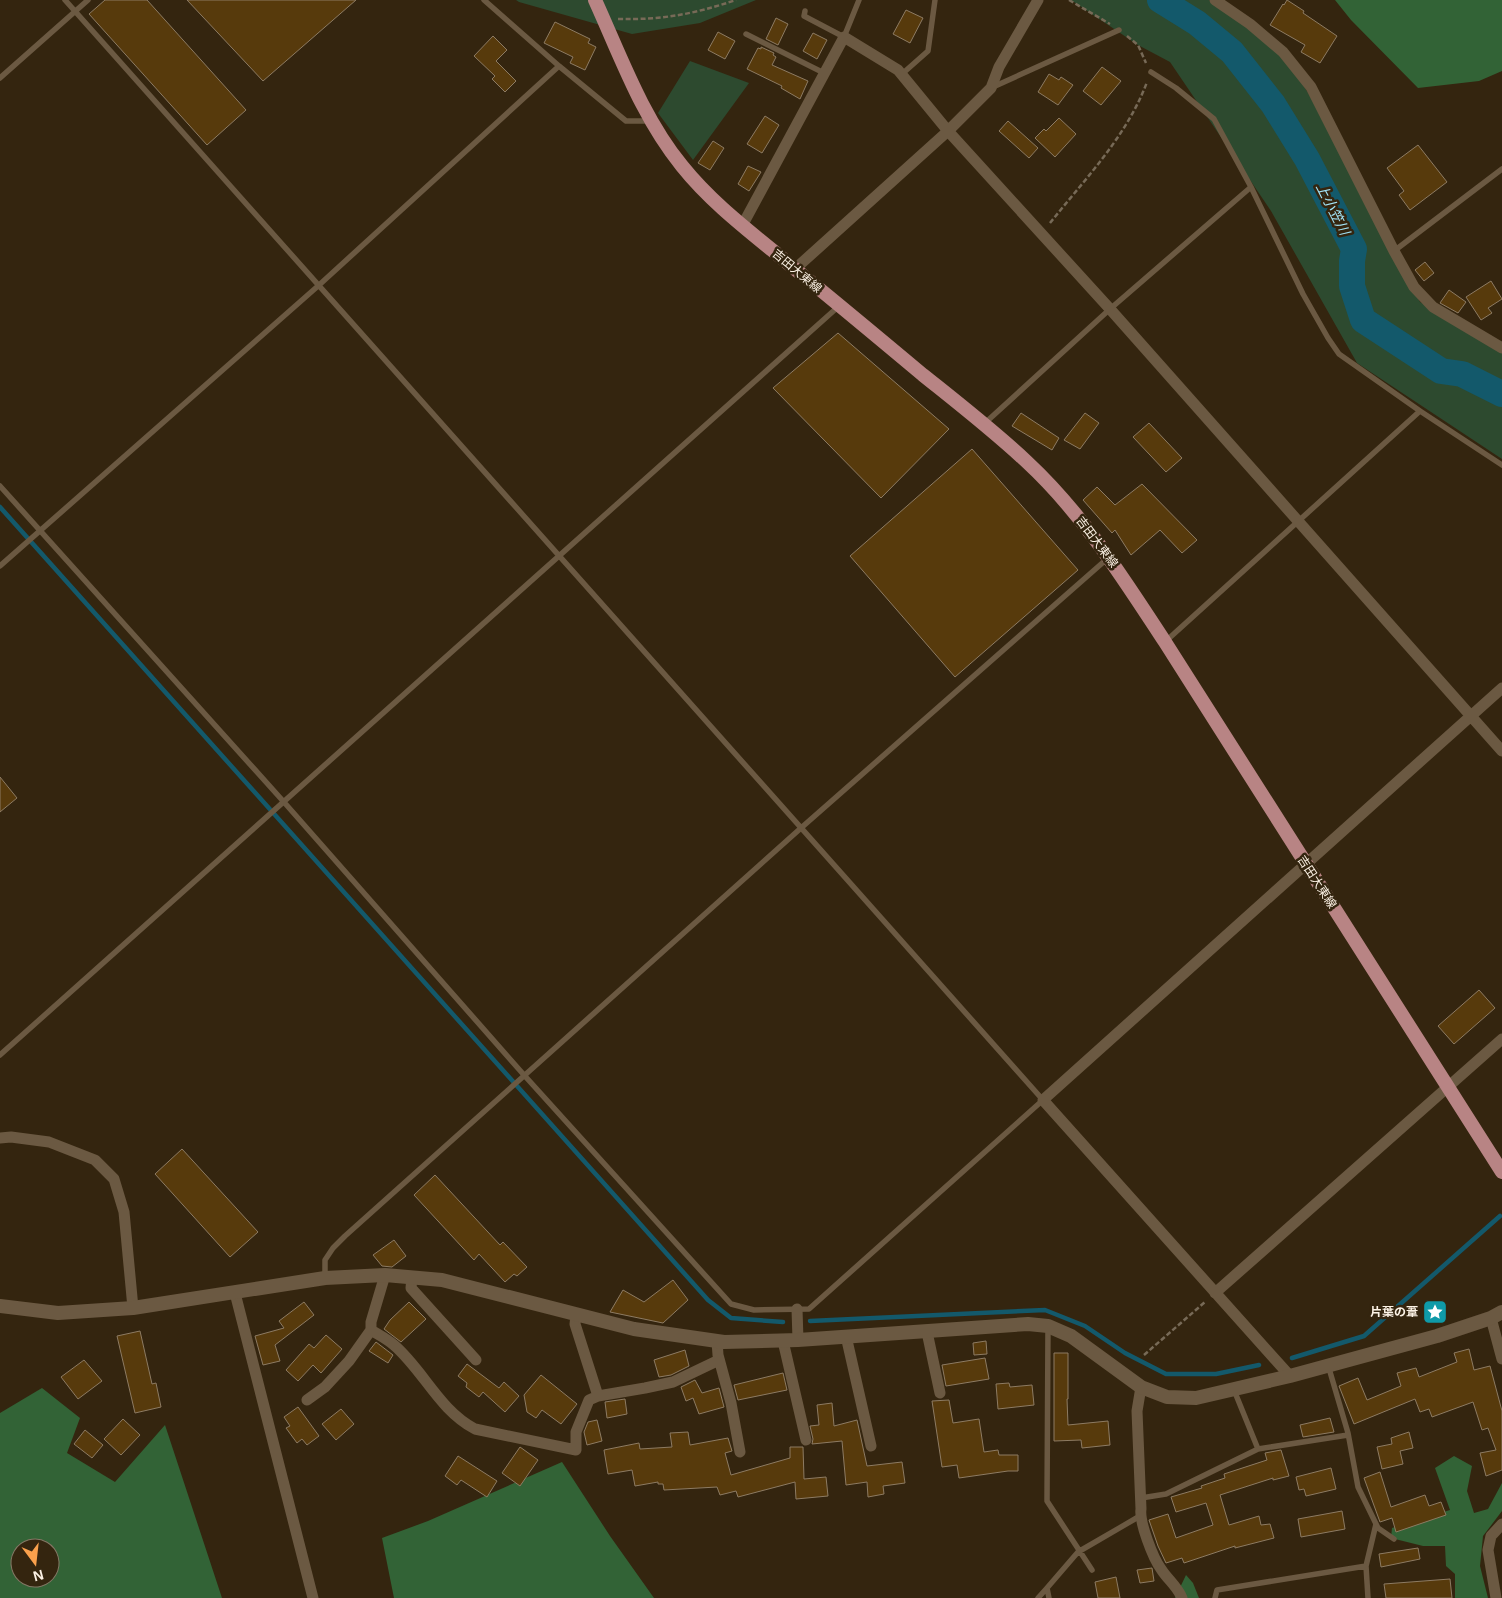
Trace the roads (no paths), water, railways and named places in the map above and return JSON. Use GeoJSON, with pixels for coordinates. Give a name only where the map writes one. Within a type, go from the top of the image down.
{"type":"FeatureCollection","features":[{"type":"Feature","properties":{"kind":"main road","name":"吉田大東線"},"geometry":{"type":"LineString","coordinates":[[595,0],[650,121],[665,145],[692,178],[742,226],[984,424],[1027,462],[1052,487],[1110,557],[1502,1172]]}},
{"type":"Feature","properties":{"kind":"street"},"geometry":{"type":"LineString","coordinates":[[795,269],[948,131],[991,88],[999,67],[1038,0]]}},
{"type":"Feature","properties":{"kind":"street"},"geometry":{"type":"LineString","coordinates":[[1215,0],[1250,24],[1283,52],[1311,87],[1414,287],[1433,308],[1502,348]]}},
{"type":"Feature","properties":{"kind":"street"},"geometry":{"type":"LineString","coordinates":[[742,226],[844,37],[898,70],[948,131],[1110,309],[1502,751]]}},
{"type":"Feature","properties":{"kind":"street"},"geometry":{"type":"LineString","coordinates":[[1290,1376],[1044,1100],[1502,688]]}},
{"type":"Feature","properties":{"kind":"street"},"geometry":{"type":"LineString","coordinates":[[1215,1293],[1502,1039]]}},
{"type":"Feature","properties":{"kind":"street"},"geometry":{"type":"LineString","coordinates":[[0,1138],[11,1137],[49,1142],[94,1160],[114,1179],[124,1212],[133,1308]]}},
{"type":"Feature","properties":{"kind":"street"},"geometry":{"type":"LineString","coordinates":[[307,1400],[326,1387],[349,1361],[371,1330],[371,1322],[385,1275]]}},
{"type":"Feature","properties":{"kind":"street"},"geometry":{"type":"LineString","coordinates":[[0,1306],[58,1313],[133,1308],[325,1278],[385,1275],[442,1280],[634,1329],[717,1341],[798,1340],[1028,1324],[1048,1326],[1071,1336],[1141,1386],[1167,1397],[1196,1398],[1234,1390],[1437,1336],[1496,1315],[1502,1359]]}},
{"type":"Feature","properties":{"kind":"street"},"geometry":{"type":"LineString","coordinates":[[412,1277],[411,1288],[476,1360]]}},
{"type":"Feature","properties":{"kind":"street"},"geometry":{"type":"LineString","coordinates":[[235,1293],[313,1598]]}},
{"type":"Feature","properties":{"kind":"street"},"geometry":{"type":"LineString","coordinates":[[797,1309],[798,1340]]}},
{"type":"Feature","properties":{"kind":"street"},"geometry":{"type":"LineString","coordinates":[[576,1315],[575,1324],[598,1396]]}},
{"type":"Feature","properties":{"kind":"street"},"geometry":{"type":"LineString","coordinates":[[371,1330],[394,1345],[443,1403],[462,1422],[475,1429],[576,1450],[576,1432],[589,1400],[598,1396],[673,1382],[719,1360]]}},
{"type":"Feature","properties":{"kind":"street"},"geometry":{"type":"LineString","coordinates":[[927,1332],[940,1393]]}},
{"type":"Feature","properties":{"kind":"street"},"geometry":{"type":"LineString","coordinates":[[846,1336],[871,1446]]}},
{"type":"Feature","properties":{"kind":"street"},"geometry":{"type":"LineString","coordinates":[[783,1340],[806,1440]]}},
{"type":"Feature","properties":{"kind":"street"},"geometry":{"type":"LineString","coordinates":[[717,1341],[719,1360],[731,1403],[740,1452]]}},
{"type":"Feature","properties":{"kind":"street"},"geometry":{"type":"LineString","coordinates":[[1141,1386],[1137,1411],[1141,1498],[1140,1516],[1160,1568],[1179,1590],[1182,1598]]}},
{"type":"Feature","properties":{"kind":"street"},"geometry":{"type":"LineString","coordinates":[[1496,1598],[1488,1550],[1491,1536],[1502,1524]]}},
{"type":"Feature","properties":{"kind":"lane"},"geometry":{"type":"LineString","coordinates":[[0,486],[38,533],[522,1077],[731,1304],[754,1310],[809,1309],[1044,1100],[64,0]]}},
{"type":"Feature","properties":{"kind":"lane"},"geometry":{"type":"LineString","coordinates":[[0,78],[88,0]]}},
{"type":"Feature","properties":{"kind":"lane"},"geometry":{"type":"LineString","coordinates":[[484,0],[559,66],[626,121],[650,121]]}},
{"type":"Feature","properties":{"kind":"lane"},"geometry":{"type":"LineString","coordinates":[[805,11],[804,16],[844,37],[859,0]]}},
{"type":"Feature","properties":{"kind":"lane"},"geometry":{"type":"LineString","coordinates":[[902,74],[928,51],[935,0]]}},
{"type":"Feature","properties":{"kind":"lane"},"geometry":{"type":"LineString","coordinates":[[991,88],[1119,30]]}},
{"type":"Feature","properties":{"kind":"lane"},"geometry":{"type":"LineString","coordinates":[[746,34],[824,73]]}},
{"type":"Feature","properties":{"kind":"lane"},"geometry":{"type":"LineString","coordinates":[[0,566],[318,286],[559,66]]}},
{"type":"Feature","properties":{"kind":"lane"},"geometry":{"type":"LineString","coordinates":[[1150,72],[1176,88],[1214,119],[1251,187],[1303,294],[1339,354],[1420,411],[1502,465]]}},
{"type":"Feature","properties":{"kind":"lane"},"geometry":{"type":"LineString","coordinates":[[1394,251],[1502,169]]}},
{"type":"Feature","properties":{"kind":"lane"},"geometry":{"type":"LineString","coordinates":[[984,424],[1110,309],[1251,187]]}},
{"type":"Feature","properties":{"kind":"lane"},"geometry":{"type":"LineString","coordinates":[[0,1055],[280,803],[839,306]]}},
{"type":"Feature","properties":{"kind":"lane"},"geometry":{"type":"LineString","coordinates":[[1165,642],[1420,411]]}},
{"type":"Feature","properties":{"kind":"lane"},"geometry":{"type":"LineString","coordinates":[[325,1278],[325,1260],[333,1248],[800,828],[1110,557]]}},
{"type":"Feature","properties":{"kind":"lane"},"geometry":{"type":"LineString","coordinates":[[1048,1326],[1047,1501],[1092,1570]]}},
{"type":"Feature","properties":{"kind":"lane"},"geometry":{"type":"LineString","coordinates":[[1328,1365],[1348,1435],[1358,1487],[1378,1528],[1394,1539]]}},
{"type":"Feature","properties":{"kind":"lane"},"geometry":{"type":"LineString","coordinates":[[1234,1390],[1258,1449]]}},
{"type":"Feature","properties":{"kind":"lane"},"geometry":{"type":"LineString","coordinates":[[1141,1498],[1166,1494],[1258,1449],[1348,1435]]}},
{"type":"Feature","properties":{"kind":"lane"},"geometry":{"type":"LineString","coordinates":[[1038,1598],[1079,1551],[1140,1516]]}},
{"type":"Feature","properties":{"kind":"lane"},"geometry":{"type":"LineString","coordinates":[[1368,1598],[1366,1566],[1376,1524]]}},
{"type":"Feature","properties":{"kind":"lane"},"geometry":{"type":"LineString","coordinates":[[1215,1598],[1217,1590],[1366,1566]]}},
{"type":"Feature","properties":{"kind":"lane"},"geometry":{"type":"LineString","coordinates":[[1047,1588],[1048,1598]]}},
{"type":"Feature","properties":{"kind":"waterway","name":"上小笠川"},"geometry":{"type":"LineString","coordinates":[[1160,0],[1197,23],[1232,52],[1273,104],[1307,159],[1354,249],[1352,286],[1363,320],[1441,371],[1462,374],[1502,394]]}},
{"type":"Feature","properties":{"kind":"waterway"},"geometry":{"type":"LineString","coordinates":[[0,507],[708,1300],[731,1318],[783,1322]]}},
{"type":"Feature","properties":{"kind":"waterway"},"geometry":{"type":"LineString","coordinates":[[1292,1358],[1364,1336],[1500,1216]]}},
{"type":"Feature","properties":{"kind":"waterway"},"geometry":{"type":"LineString","coordinates":[[810,1321],[1045,1310],[1085,1326],[1125,1353],[1166,1374],[1216,1374],[1259,1365]]}},
{"type":"Feature","properties":{"kind":"place","name":"片葉の葦"},"geometry":{"type":"Point","coordinates":[1435,1312]}}]}
